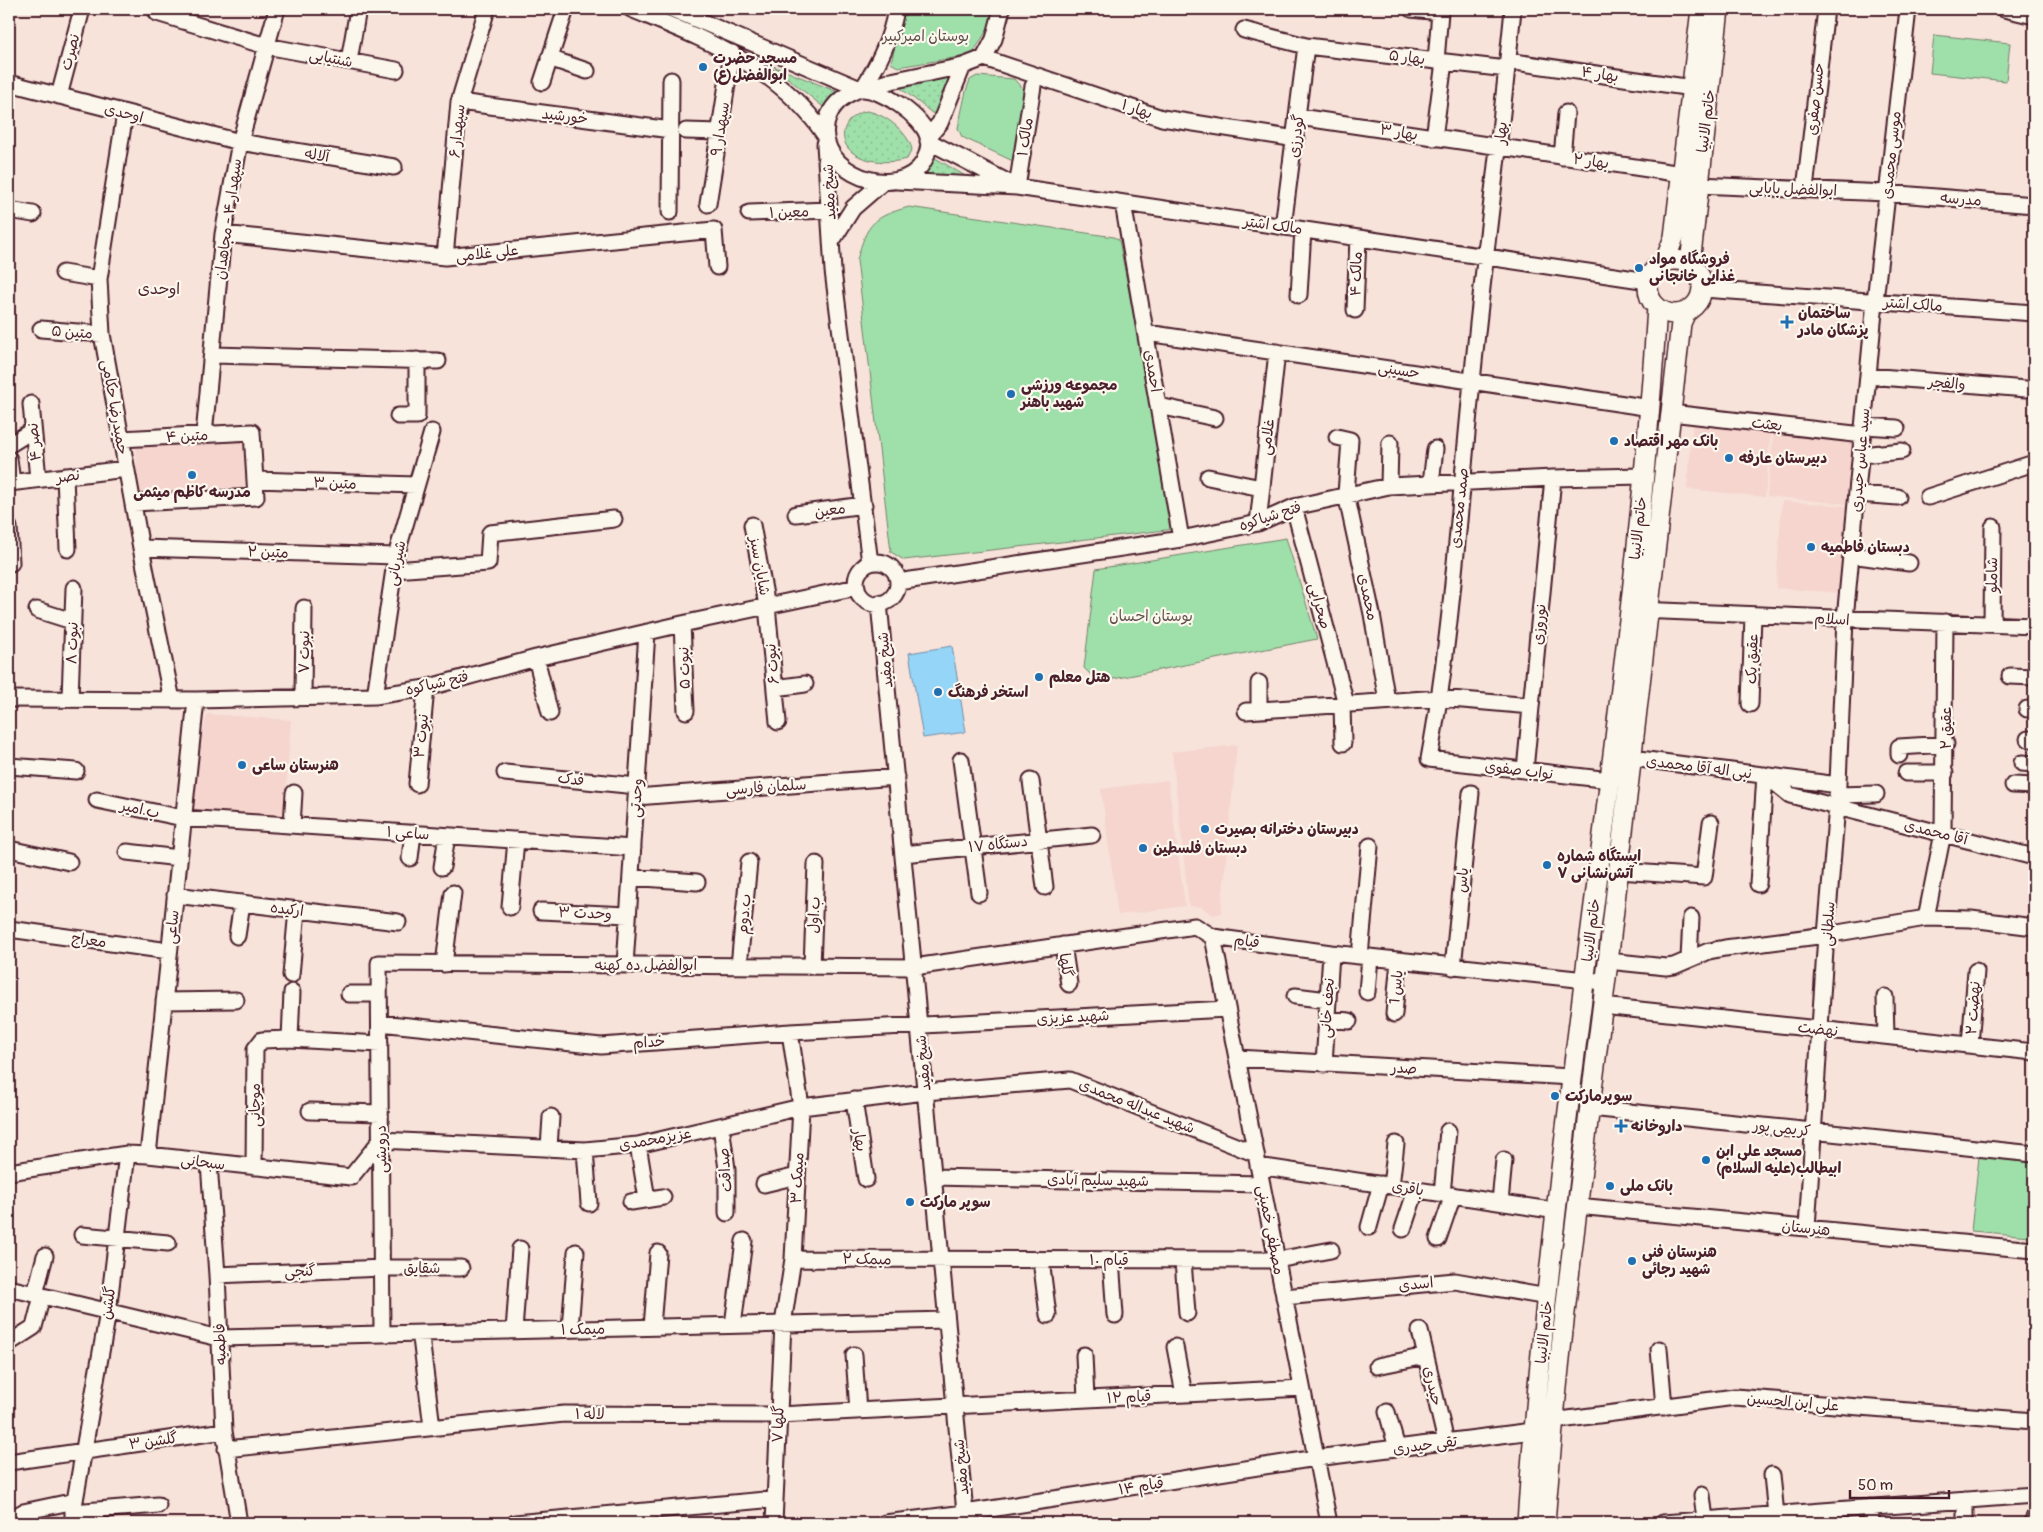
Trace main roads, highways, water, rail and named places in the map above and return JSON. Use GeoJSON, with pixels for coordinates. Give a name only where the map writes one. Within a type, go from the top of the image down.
{"type":"FeatureCollection","features":[{"type":"Feature","properties":{"kind":"main road","name":"خاتم الانبیا"},"geometry":{"type":"LineString","coordinates":[[1665,261],[1674,237],[1701,9]]}},
{"type":"Feature","properties":{"kind":"main road","name":"خاتم الانبیا"},"geometry":{"type":"LineString","coordinates":[[1690,264],[1720,9]]}},
{"type":"Feature","properties":{"kind":"main road"},"geometry":{"type":"LineString","coordinates":[[1674,259],[1690,264],[1700,274],[1703,289],[1698,302],[1686,312],[1671,314],[1658,307],[1649,296],[1648,281],[1652,273],[1665,261],[1674,259]]}},
{"type":"Feature","properties":{"kind":"main road","name":"خاتم الانبیا"},"geometry":{"type":"LineString","coordinates":[[1527,1523],[1533,1431],[1572,1077],[1610,780],[1651,408],[1658,307]]}},
{"type":"Feature","properties":{"kind":"main road","name":"خاتم الانبیا"},"geometry":{"type":"LineString","coordinates":[[1545,1523],[1553,1421],[1577,1206],[1619,870],[1681,322],[1686,312]]}},
{"type":"Feature","properties":{"kind":"water","name":"استخر فرهنگ"},"geometry":{"type":"Polygon","coordinates":[[[952,646],[966,732],[923,738],[909,653],[952,646]]]}},
{"type":"Feature","properties":{"kind":"place","name":"مسجد حضرت ابوالفضل(ع)"},"geometry":{"type":"Point","coordinates":[703,67]}},
{"type":"Feature","properties":{"kind":"place","name":"فروشگاه مواد غذایی خانجانی"},"geometry":{"type":"Point","coordinates":[1639,268]}},
{"type":"Feature","properties":{"kind":"place","name":"ساختمان پزشکان مادر"},"geometry":{"type":"Point","coordinates":[1787,322]}},
{"type":"Feature","properties":{"kind":"place","name":"مجموعه ورزشی شهید باهنر"},"geometry":{"type":"Point","coordinates":[1011,394]}},
{"type":"Feature","properties":{"kind":"place","name":"بانک مهر اقتصاد"},"geometry":{"type":"Point","coordinates":[1614,441]}},
{"type":"Feature","properties":{"kind":"place","name":"دبیرستان عارفه"},"geometry":{"type":"Point","coordinates":[1729,458]}},
{"type":"Feature","properties":{"kind":"place","name":"مدرسه كاظم ميثمى"},"geometry":{"type":"Point","coordinates":[192,475]}},
{"type":"Feature","properties":{"kind":"place","name":"دبستان فاطمیه"},"geometry":{"type":"Point","coordinates":[1811,547]}},
{"type":"Feature","properties":{"kind":"place","name":"هتل معلم"},"geometry":{"type":"Point","coordinates":[1039,677]}},
{"type":"Feature","properties":{"kind":"place","name":"استخر فرهنگ"},"geometry":{"type":"Point","coordinates":[938,692]}},
{"type":"Feature","properties":{"kind":"place","name":"هنرستان ساعی"},"geometry":{"type":"Point","coordinates":[242,765]}},
{"type":"Feature","properties":{"kind":"place","name":"دبیرستان دخترانه بصیرت"},"geometry":{"type":"Point","coordinates":[1205,829]}},
{"type":"Feature","properties":{"kind":"place","name":"دبستان فلسطین"},"geometry":{"type":"Point","coordinates":[1143,848]}},
{"type":"Feature","properties":{"kind":"place","name":"ایستگاه شماره ۷ آتش‌نشانی"},"geometry":{"type":"Point","coordinates":[1547,865]}},
{"type":"Feature","properties":{"kind":"place","name":"سوپرمارکت"},"geometry":{"type":"Point","coordinates":[1555,1096]}},
{"type":"Feature","properties":{"kind":"place","name":"داروخانه"},"geometry":{"type":"Point","coordinates":[1621,1126]}},
{"type":"Feature","properties":{"kind":"place","name":"مسجد علی ابن ابیطالب(علیه السلام)"},"geometry":{"type":"Point","coordinates":[1706,1160]}},
{"type":"Feature","properties":{"kind":"place","name":"بانک ملی"},"geometry":{"type":"Point","coordinates":[1610,1186]}},
{"type":"Feature","properties":{"kind":"place","name":"سوپر مارکت"},"geometry":{"type":"Point","coordinates":[910,1202]}},
{"type":"Feature","properties":{"kind":"place","name":"هنرستان فنی شهید رجائی"},"geometry":{"type":"Point","coordinates":[1632,1261]}},
{"type":"Feature","properties":{"kind":"district","name":"اوحدی"},"geometry":{"type":"Point","coordinates":[159,288]}},
{"type":"Feature","properties":{"kind":"park label","name":"بوستان امیرکبیر"},"geometry":{"type":"Point","coordinates":[926,36]}},
{"type":"Feature","properties":{"kind":"park label","name":"بوستان احسان"},"geometry":{"type":"Point","coordinates":[1151,616]}}]}
